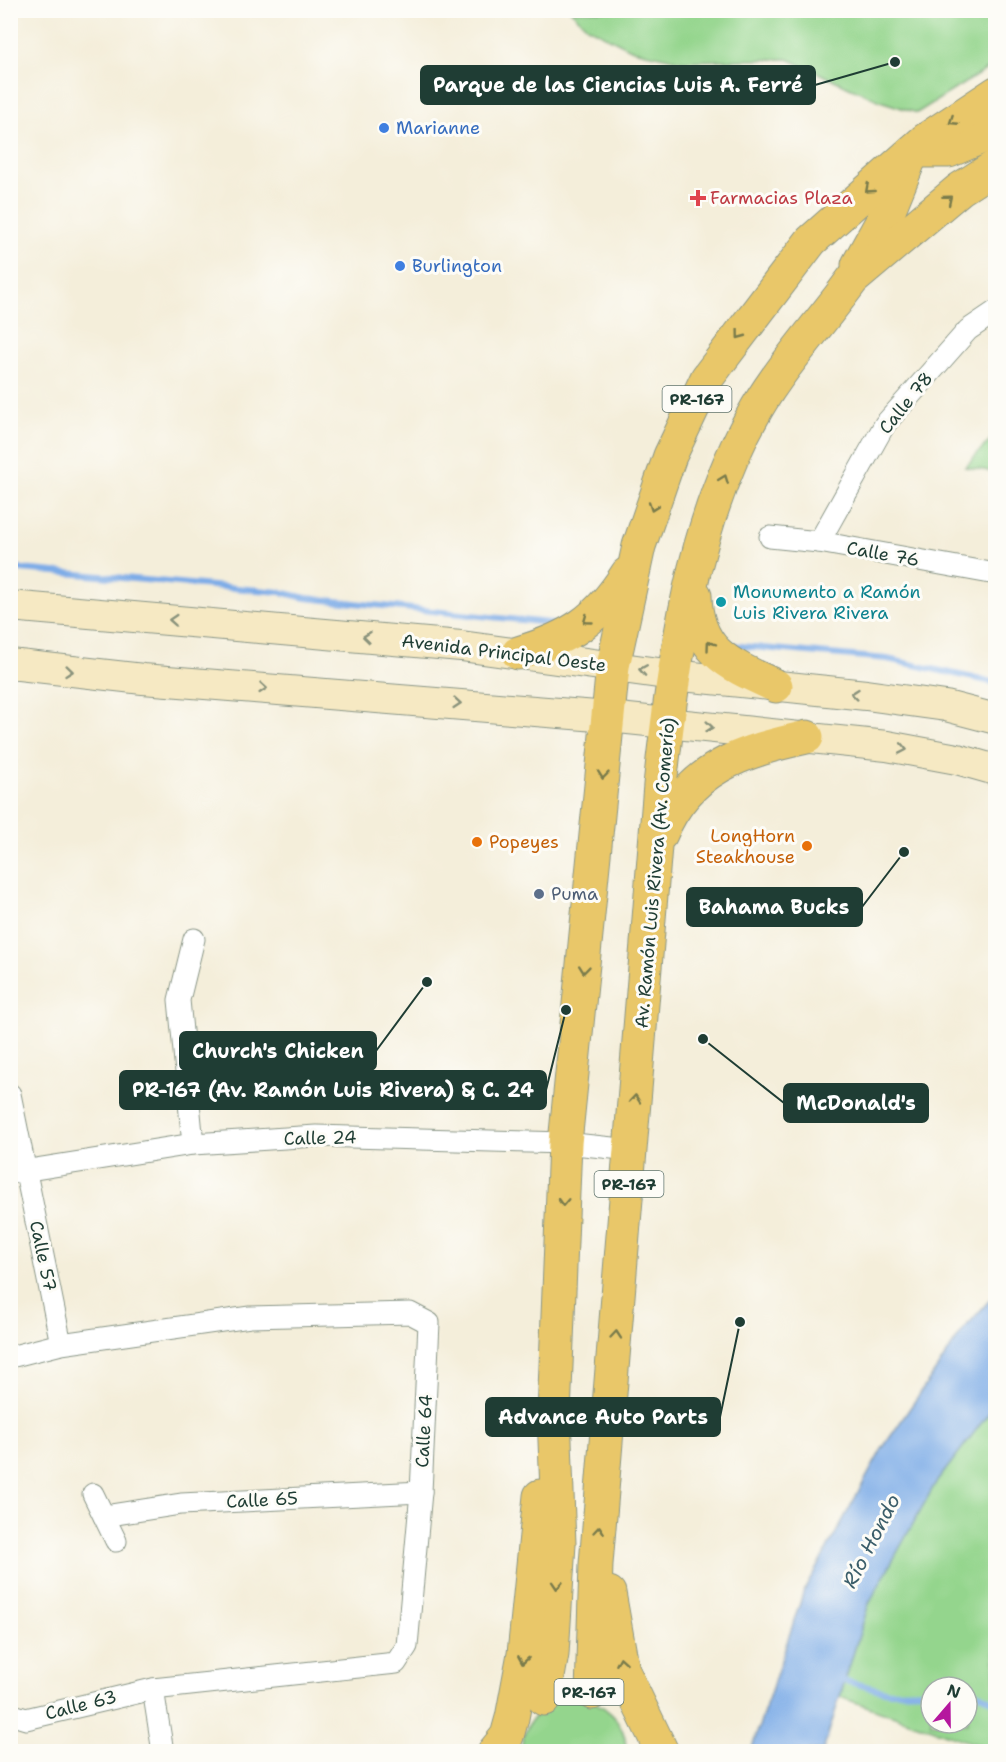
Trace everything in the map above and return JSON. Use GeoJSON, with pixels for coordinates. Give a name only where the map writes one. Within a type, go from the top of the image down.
{"type":"FeatureCollection","features":[{"type":"Feature","properties":{"kind":"main road","name":"PR-167"},"geometry":{"type":"LineString","coordinates":[[544,1699],[552,1654],[559,1544],[554,1415],[565,1143],[613,666],[636,559],[670,456],[707,378],[811,241],[925,140],[996,93]]}},
{"type":"Feature","properties":{"kind":"main road"},"geometry":{"type":"LineString","coordinates":[[844,291],[890,207],[913,151],[949,151],[996,132]]}},
{"type":"Feature","properties":{"kind":"main road","name":"Av. Ramón Luis Rivera (Av. Comerío)"},"geometry":{"type":"LineString","coordinates":[[592,1693],[596,1564],[655,846],[673,675],[703,534],[728,469],[758,407],[853,279],[960,189],[996,166]]}},
{"type":"Feature","properties":{"kind":"main road"},"geometry":{"type":"LineString","coordinates":[[518,653],[549,644],[588,621],[610,601],[636,559]]}},
{"type":"Feature","properties":{"kind":"main road"},"geometry":{"type":"LineString","coordinates":[[695,566],[695,606],[699,626],[708,645],[719,656],[743,671],[776,686]]}},
{"type":"Feature","properties":{"kind":"main road","name":"Avenida Principal Oeste"},"geometry":{"type":"LineString","coordinates":[[10,606],[310,631],[518,653],[673,675],[946,706],[996,719]]}},
{"type":"Feature","properties":{"kind":"main road"},"geometry":{"type":"LineString","coordinates":[[10,664],[155,680],[609,717],[807,737],[887,746],[957,759],[996,770]]}},
{"type":"Feature","properties":{"kind":"main road"},"geometry":{"type":"LineString","coordinates":[[655,846],[670,813],[691,786],[704,776],[737,756],[807,737]]}},
{"type":"Feature","properties":{"kind":"main road"},"geometry":{"type":"LineString","coordinates":[[494,1752],[507,1736],[524,1654],[543,1460],[554,1415]]}},
{"type":"Feature","properties":{"kind":"main road"},"geometry":{"type":"LineString","coordinates":[[596,1564],[609,1589],[623,1671],[662,1752]]}},
{"type":"Feature","properties":{"kind":"main road","name":"PR-167"},"geometry":{"type":"LineString","coordinates":[[515,1752],[521,1722],[535,1705],[562,1691],[592,1693],[603,1697],[621,1713],[632,1734],[634,1752]]}},
{"type":"Feature","properties":{"kind":"street","name":"Calle 78"},"geometry":{"type":"LineString","coordinates":[[819,542],[885,424],[968,330],[996,312]]}},
{"type":"Feature","properties":{"kind":"street","name":"Calle 76"},"geometry":{"type":"LineString","coordinates":[[770,537],[819,542],[996,574]]}},
{"type":"Feature","properties":{"kind":"street"},"geometry":{"type":"LineString","coordinates":[[193,1144],[179,1000],[194,939]]}},
{"type":"Feature","properties":{"kind":"street","name":"Calle 57"},"geometry":{"type":"LineString","coordinates":[[10,1094],[18,1171],[61,1344]]}},
{"type":"Feature","properties":{"kind":"street","name":"Calle 24"},"geometry":{"type":"LineString","coordinates":[[18,1171],[193,1144],[316,1136],[565,1143],[631,1150]]}},
{"type":"Feature","properties":{"kind":"street","name":"Calle 64"},"geometry":{"type":"LineString","coordinates":[[61,1344],[250,1317],[410,1313],[429,1323],[421,1492],[407,1646],[396,1663],[153,1689]]}},
{"type":"Feature","properties":{"kind":"street"},"geometry":{"type":"LineString","coordinates":[[10,1357],[61,1344]]}},
{"type":"Feature","properties":{"kind":"street","name":"Calle 65"},"geometry":{"type":"LineString","coordinates":[[104,1516],[182,1504],[421,1492]]}},
{"type":"Feature","properties":{"kind":"street"},"geometry":{"type":"LineString","coordinates":[[93,1494],[116,1541]]}},
{"type":"Feature","properties":{"kind":"street"},"geometry":{"type":"LineString","coordinates":[[153,1689],[163,1752]]}},
{"type":"Feature","properties":{"kind":"street","name":"Calle 63"},"geometry":{"type":"LineString","coordinates":[[10,1714],[26,1719],[111,1697],[153,1689]]}},
{"type":"Feature","properties":{"kind":"green space"},"geometry":{"type":"Polygon","coordinates":[[[571,11],[995,11],[995,64],[917,113],[880,101],[788,59],[682,61],[633,50],[587,27],[571,11]]]}},
{"type":"Feature","properties":{"kind":"green space"},"geometry":{"type":"Polygon","coordinates":[[[995,435],[995,472],[965,467],[995,435]]]}},
{"type":"Feature","properties":{"kind":"green space"},"geometry":{"type":"Polygon","coordinates":[[[995,1405],[995,1751],[949,1735],[979,1735],[979,1675],[919,1675],[919,1725],[840,1697],[869,1603],[935,1484],[995,1405]]]}},
{"type":"Feature","properties":{"kind":"green space"},"geometry":{"type":"Polygon","coordinates":[[[575,1697],[595,1703],[612,1714],[623,1731],[626,1752],[521,1752],[526,1730],[537,1714],[554,1702],[575,1697]]]}},
{"type":"Feature","properties":{"kind":"water","name":"Río Hondo"},"geometry":{"type":"Polygon","coordinates":[[[995,1294],[995,1405],[935,1484],[869,1603],[823,1751],[751,1751],[804,1591],[882,1449],[964,1329],[995,1294]]]}},
{"type":"Feature","properties":{"kind":"waterway"},"geometry":{"type":"LineString","coordinates":[[10,568],[280,592],[306,598],[550,623]]}},
{"type":"Feature","properties":{"kind":"waterway"},"geometry":{"type":"LineString","coordinates":[[729,645],[887,659],[996,683]]}},
{"type":"Feature","properties":{"kind":"waterway"},"geometry":{"type":"LineString","coordinates":[[837,1679],[889,1692],[919,1691]]}},
{"type":"Feature","properties":{"kind":"waterway"},"geometry":{"type":"LineString","coordinates":[[979,1693],[996,1703]]}},
{"type":"Feature","properties":{"kind":"place","name":"Parque de las Ciencias Luis A. Ferré"},"geometry":{"type":"Point","coordinates":[895,62]}},
{"type":"Feature","properties":{"kind":"place","name":"Marianne"},"geometry":{"type":"Point","coordinates":[384,128]}},
{"type":"Feature","properties":{"kind":"place","name":"Farmacias Plaza"},"geometry":{"type":"Point","coordinates":[698,198]}},
{"type":"Feature","properties":{"kind":"place","name":"Burlington"},"geometry":{"type":"Point","coordinates":[400,266]}},
{"type":"Feature","properties":{"kind":"place","name":"Monumento a Ramón Luis Rivera Rivera"},"geometry":{"type":"Point","coordinates":[721,602]}},
{"type":"Feature","properties":{"kind":"place","name":"Popeyes"},"geometry":{"type":"Point","coordinates":[477,842]}},
{"type":"Feature","properties":{"kind":"place","name":"LongHorn Steakhouse"},"geometry":{"type":"Point","coordinates":[807,846]}},
{"type":"Feature","properties":{"kind":"place","name":"Bahama Bucks"},"geometry":{"type":"Point","coordinates":[904,852]}},
{"type":"Feature","properties":{"kind":"place","name":"Puma"},"geometry":{"type":"Point","coordinates":[539,894]}},
{"type":"Feature","properties":{"kind":"place","name":"Church's Chicken"},"geometry":{"type":"Point","coordinates":[427,982]}},
{"type":"Feature","properties":{"kind":"place","name":"PR-167 (Av. Ramón Luis Rivera) & C. 24"},"geometry":{"type":"Point","coordinates":[566,1010]}},
{"type":"Feature","properties":{"kind":"place","name":"McDonald's"},"geometry":{"type":"Point","coordinates":[703,1039]}},
{"type":"Feature","properties":{"kind":"place","name":"Advance Auto Parts"},"geometry":{"type":"Point","coordinates":[740,1322]}}]}
